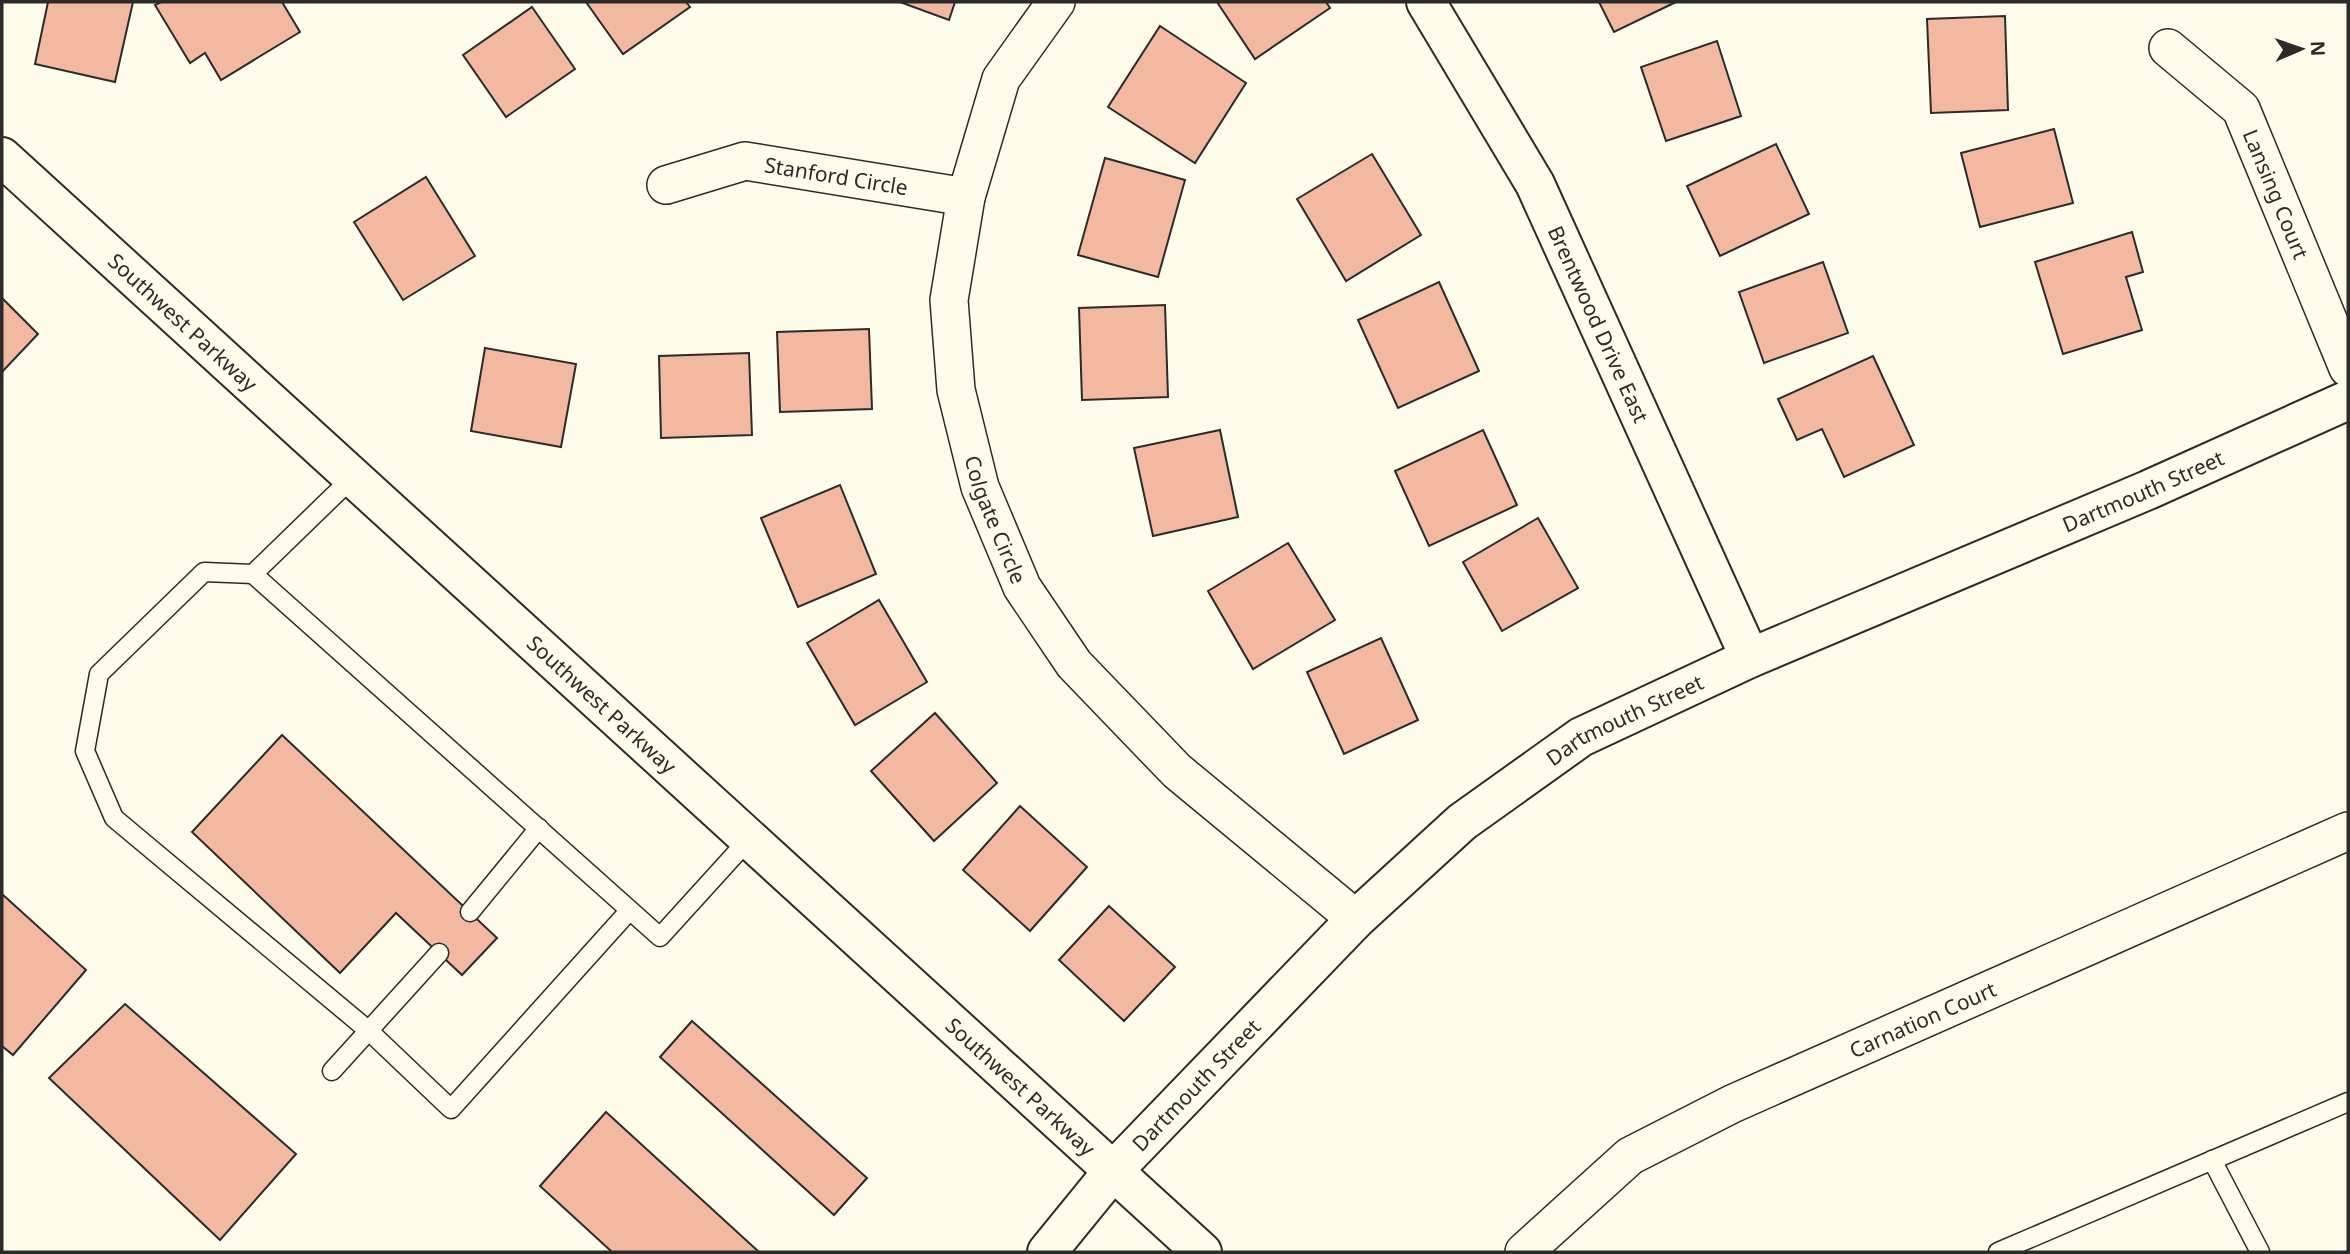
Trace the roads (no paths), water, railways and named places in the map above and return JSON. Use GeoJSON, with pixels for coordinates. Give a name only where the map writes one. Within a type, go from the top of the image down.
{"type":"FeatureCollection","features":[{"type":"Feature","properties":{"kind":"street","name":"Colgate Circle"},"geometry":{"type":"LineString","coordinates":[[1056,2],[1001,79],[966,197],[949,300],[956,390],[980,487],[1022,587],[1074,664],[1177,771],[1356,919]]}},
{"type":"Feature","properties":{"kind":"street","name":"Brentwood Drive East"},"geometry":{"type":"LineString","coordinates":[[1426,2],[1535,184],[1750,658]]}},
{"type":"Feature","properties":{"kind":"street","name":"Lansing Court"},"geometry":{"type":"LineString","coordinates":[[2168,48],[2241,109],[2348,368]]}},
{"type":"Feature","properties":{"kind":"street","name":"Southwest Parkway"},"geometry":{"type":"LineString","coordinates":[[2,157],[1202,1252]]}},
{"type":"Feature","properties":{"kind":"street","name":"Stanford Circle"},"geometry":{"type":"LineString","coordinates":[[667,185],[746,161],[966,197]]}},
{"type":"Feature","properties":{"kind":"street","name":"Dartmouth Street"},"geometry":{"type":"LineString","coordinates":[[1047,1252],[1113,1171],[1356,919],[1462,822],[1581,737],[1750,658],[2148,489],[2348,400]]}},
{"type":"Feature","properties":{"kind":"street","name":"Carnation Court"},"geometry":{"type":"LineString","coordinates":[[1524,1252],[1630,1156],[1732,1104],[2348,831]]}},
{"type":"Feature","properties":{"kind":"lane"},"geometry":{"type":"LineString","coordinates":[[253,574],[353,477]]}},
{"type":"Feature","properties":{"kind":"lane"},"geometry":{"type":"LineString","coordinates":[[629,911],[451,1109],[369,1031],[114,818],[85,751],[99,674],[204,572],[253,574],[660,937],[748,839]]}},
{"type":"Feature","properties":{"kind":"lane"},"geometry":{"type":"LineString","coordinates":[[470,912],[539,828]]}},
{"type":"Feature","properties":{"kind":"lane"},"geometry":{"type":"LineString","coordinates":[[332,1071],[439,953]]}},
{"type":"Feature","properties":{"kind":"lane"},"geometry":{"type":"LineString","coordinates":[[1998,1252],[2348,1102]]}},
{"type":"Feature","properties":{"kind":"lane"},"geometry":{"type":"LineString","coordinates":[[2212,1160],[2260,1252]]}}]}
